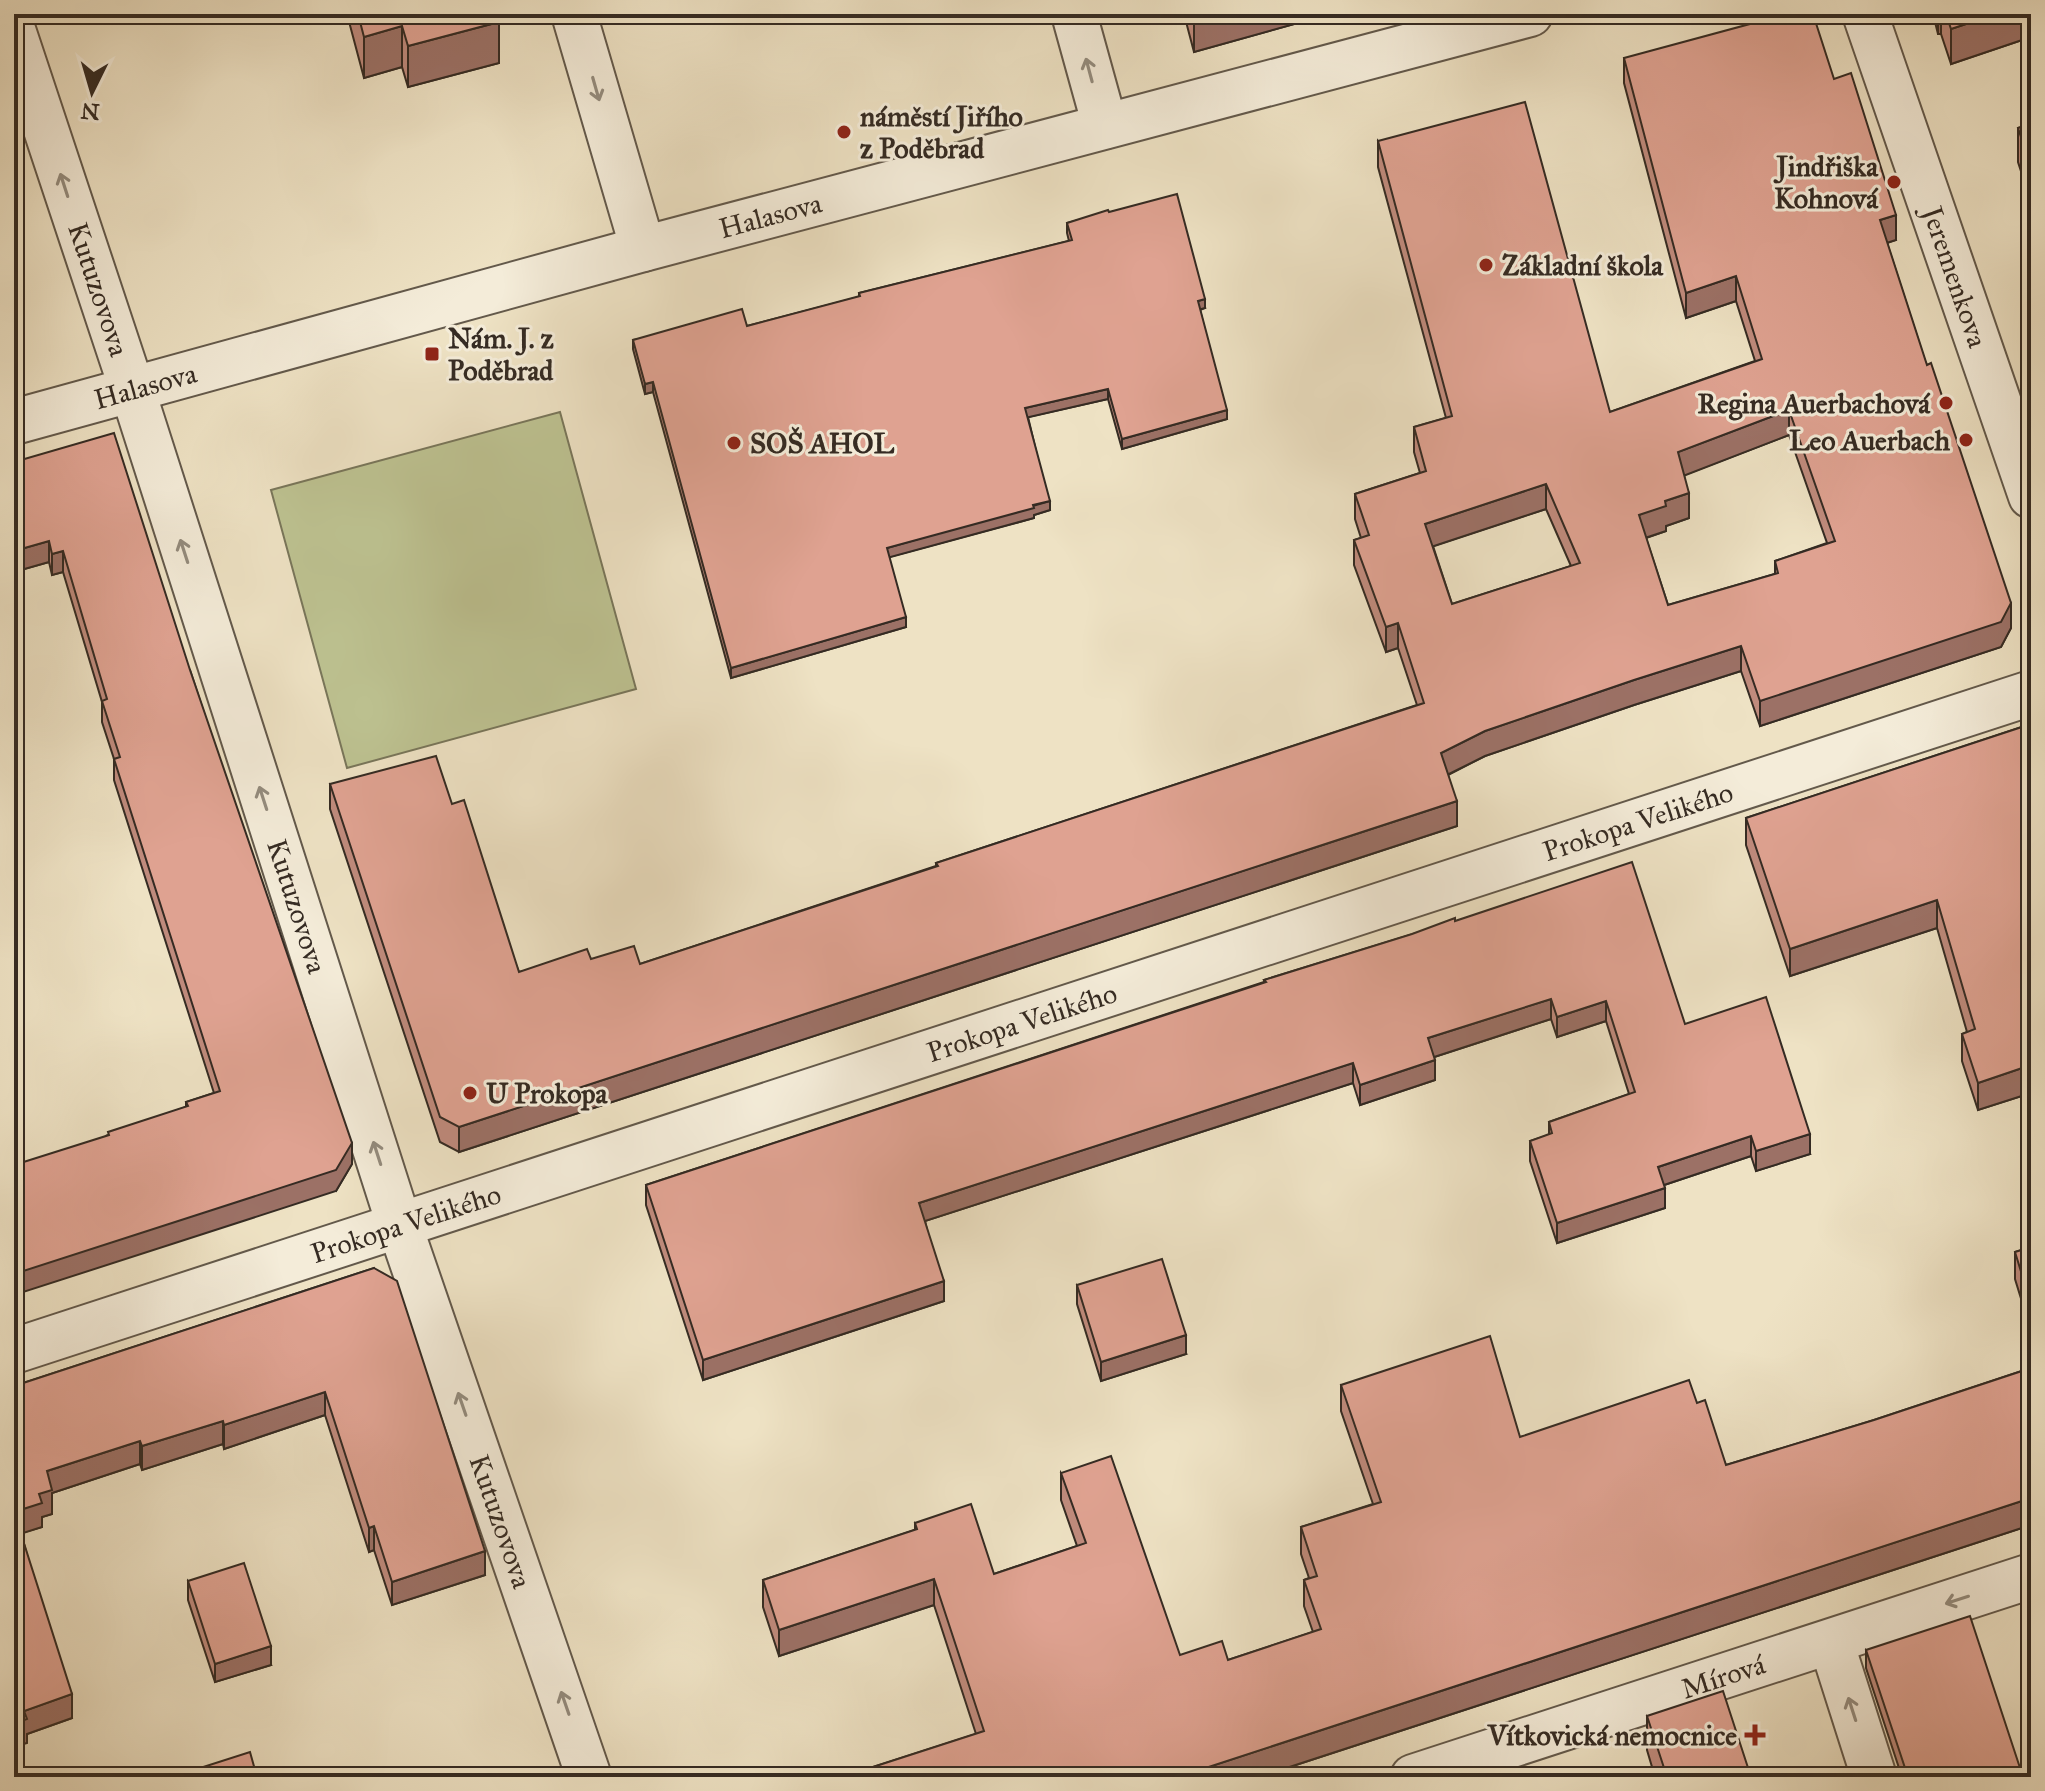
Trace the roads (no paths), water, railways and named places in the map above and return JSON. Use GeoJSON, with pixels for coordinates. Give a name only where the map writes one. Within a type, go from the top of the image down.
{"type":"FeatureCollection","features":[{"type":"Feature","properties":{"kind":"street"},"geometry":{"type":"LineString","coordinates":[[574,14],[643,249]]}},
{"type":"Feature","properties":{"kind":"street"},"geometry":{"type":"LineString","coordinates":[[1074,14],[1105,126]]}},
{"type":"Feature","properties":{"kind":"street","name":"Halasova"},"geometry":{"type":"LineString","coordinates":[[14,422],[133,392],[643,249],[1530,14]]}},
{"type":"Feature","properties":{"kind":"street","name":"Jeremenkova"},"geometry":{"type":"LineString","coordinates":[[1865,14],[2031,496]]}},
{"type":"Feature","properties":{"kind":"street","name":"Kutuzovova"},"geometry":{"type":"LineString","coordinates":[[14,33],[133,392],[400,1227],[589,1777]]}},
{"type":"Feature","properties":{"kind":"street","name":"Prokopa Velikého"},"geometry":{"type":"LineString","coordinates":[[14,1351],[2031,693]]}},
{"type":"Feature","properties":{"kind":"street","name":"Mírová"},"geometry":{"type":"LineString","coordinates":[[1413,1777],[2031,1576]]}},
{"type":"Feature","properties":{"kind":"street"},"geometry":{"type":"LineString","coordinates":[[1831,1642],[1874,1777]]}},
{"type":"Feature","properties":{"kind":"place","name":"náměstí Jiřího z Poděbrad"},"geometry":{"type":"Point","coordinates":[844,132]}},
{"type":"Feature","properties":{"kind":"place","name":"Jindřiška Kohnová"},"geometry":{"type":"Point","coordinates":[1894,182]}},
{"type":"Feature","properties":{"kind":"place","name":"Základní škola"},"geometry":{"type":"Point","coordinates":[1486,265]}},
{"type":"Feature","properties":{"kind":"place","name":"Nám. J. z Poděbrad"},"geometry":{"type":"Point","coordinates":[432,354]}},
{"type":"Feature","properties":{"kind":"place","name":"Regina Auerbachová"},"geometry":{"type":"Point","coordinates":[1946,403]}},
{"type":"Feature","properties":{"kind":"place","name":"Leo Auerbach"},"geometry":{"type":"Point","coordinates":[1966,440]}},
{"type":"Feature","properties":{"kind":"place","name":"SOŠ AHOL"},"geometry":{"type":"Point","coordinates":[734,443]}},
{"type":"Feature","properties":{"kind":"place","name":"U Prokopa"},"geometry":{"type":"Point","coordinates":[470,1093]}},
{"type":"Feature","properties":{"kind":"place","name":"Vítkovická nemocnice"},"geometry":{"type":"Point","coordinates":[1755,1735]}}]}
